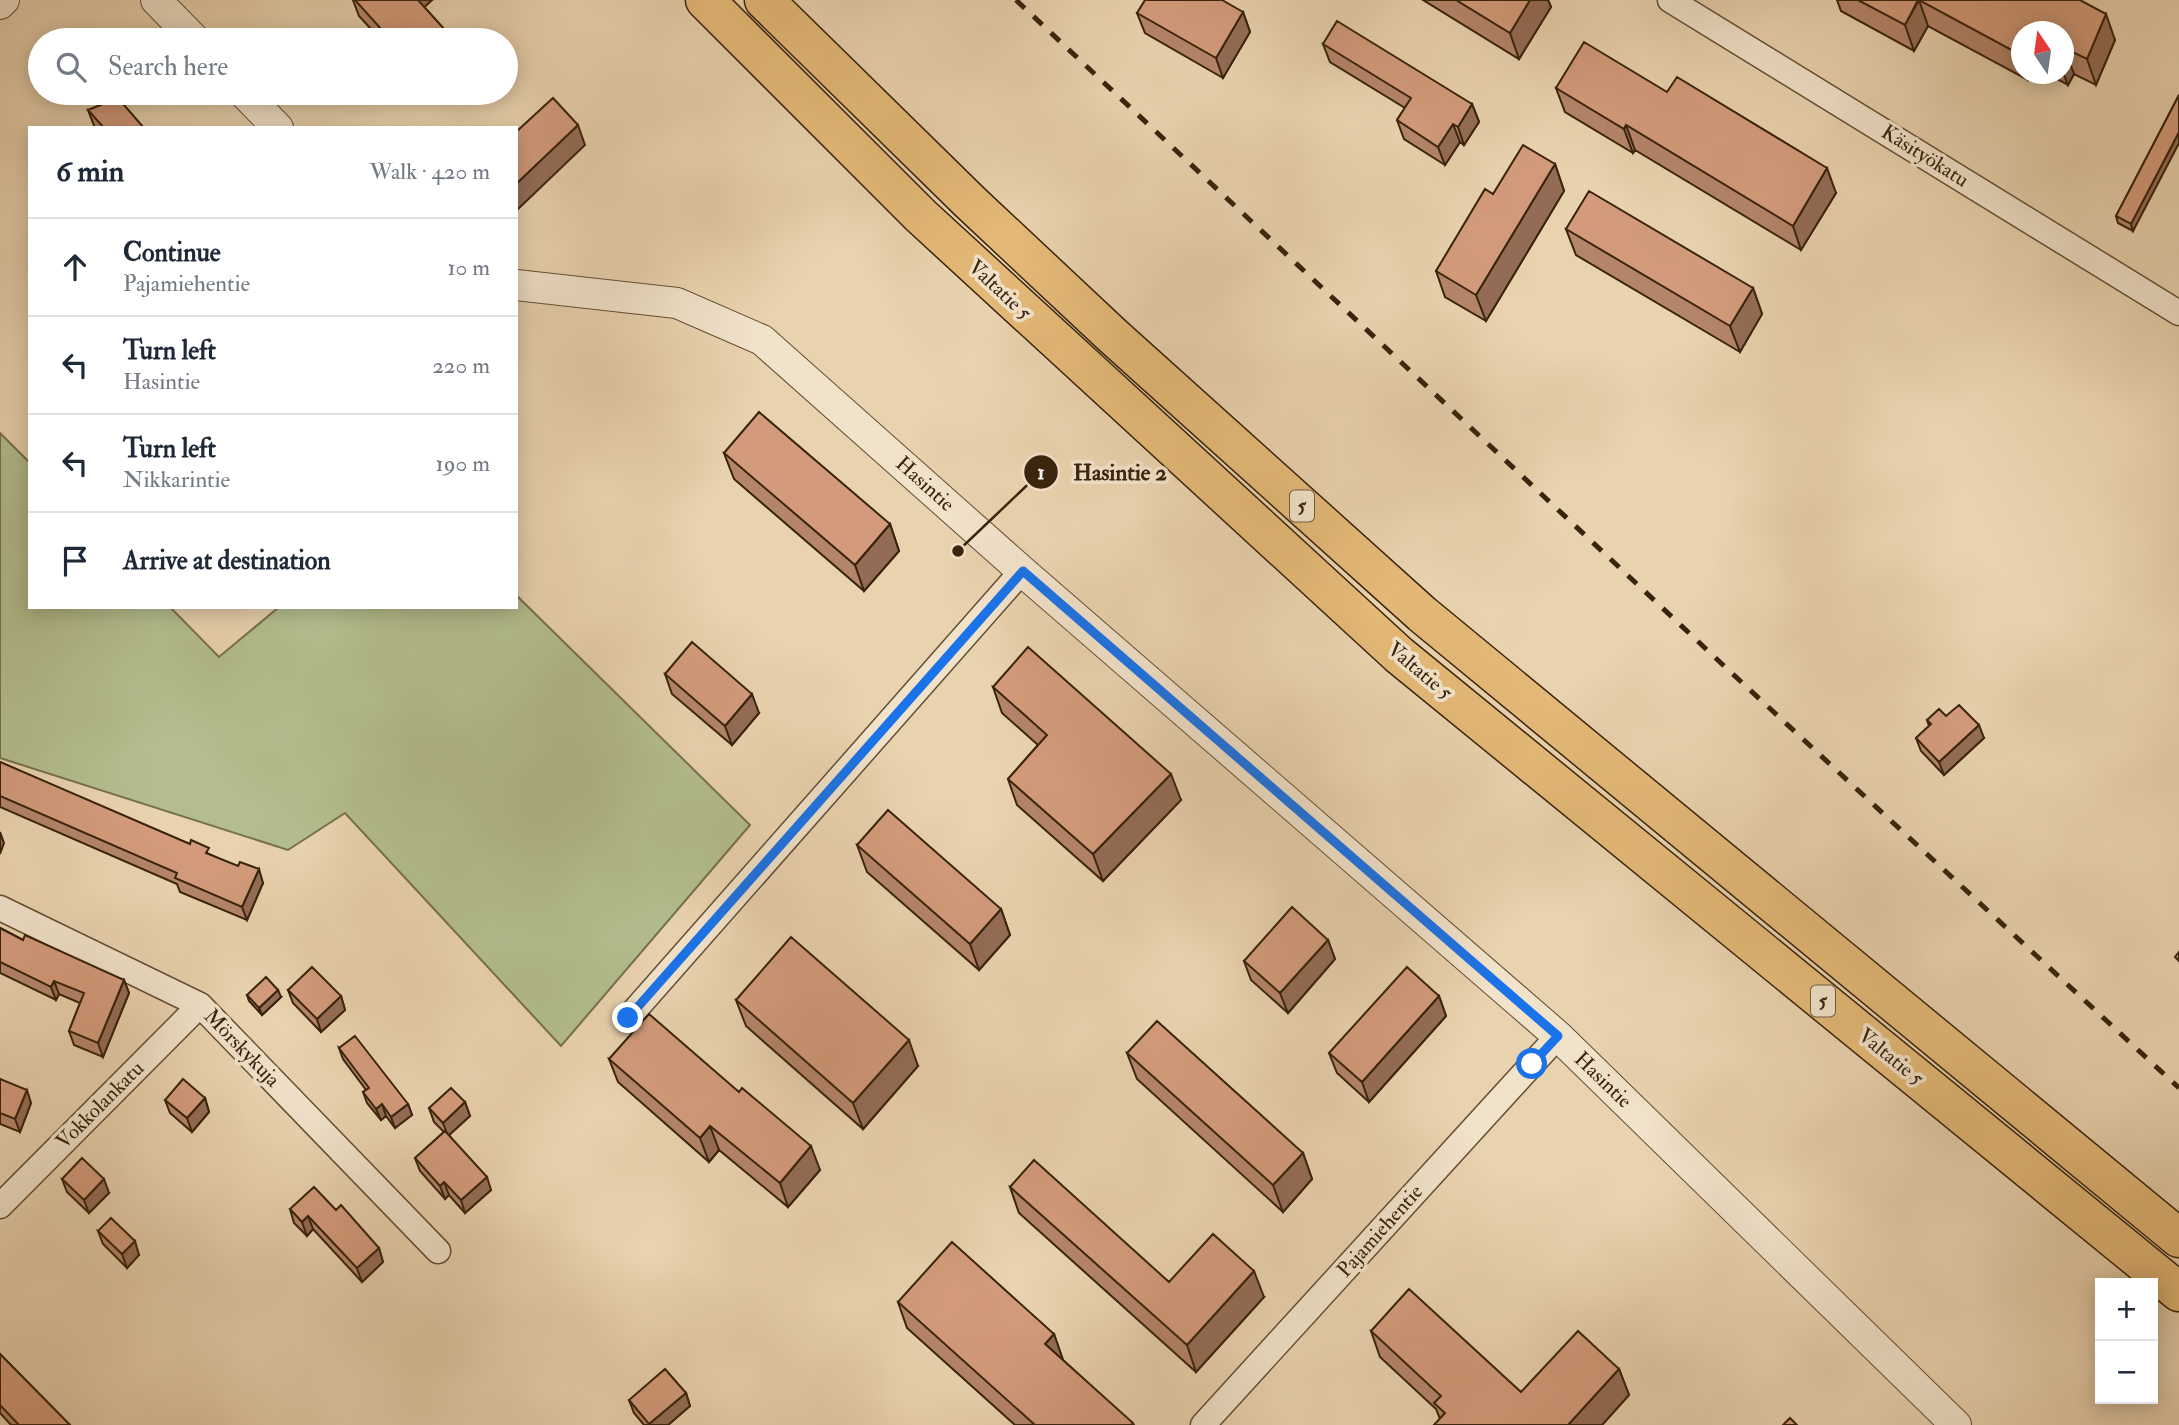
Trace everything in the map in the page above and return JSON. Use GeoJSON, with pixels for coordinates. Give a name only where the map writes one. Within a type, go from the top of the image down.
{"type":"FeatureCollection","features":[{"type":"Feature","properties":{"kind":"highway","name":"Valtatie 5"},"geometry":{"type":"LineString","coordinates":[[705,0],[921,216],[1399,656],[2179,1292]]}},
{"type":"Feature","properties":{"kind":"highway","name":"Valtatie 5"},"geometry":{"type":"LineString","coordinates":[[764,0],[970,202],[1113,336],[1422,614],[2179,1238]]}},
{"type":"Feature","properties":{"kind":"street"},"geometry":{"type":"LineString","coordinates":[[156,0],[183,28]]}},
{"type":"Feature","properties":{"kind":"street","name":"Käsityökatu"},"geometry":{"type":"LineString","coordinates":[[1670,0],[2179,313]]}},
{"type":"Feature","properties":{"kind":"street"},"geometry":{"type":"LineString","coordinates":[[256,105],[276,126]]}},
{"type":"Feature","properties":{"kind":"street","name":"Hasintie"},"geometry":{"type":"LineString","coordinates":[[518,285],[677,303],[762,340],[1558,1036],[1956,1425]]}},
{"type":"Feature","properties":{"kind":"street"},"geometry":{"type":"LineString","coordinates":[[628,1018],[1023,571]]}},
{"type":"Feature","properties":{"kind":"street","name":"Mörskykuja"},"geometry":{"type":"LineString","coordinates":[[0,908],[200,1005],[438,1251]]}},
{"type":"Feature","properties":{"kind":"street","name":"Vokkolankatu"},"geometry":{"type":"LineString","coordinates":[[0,1206],[10,1180],[200,1005]]}},
{"type":"Feature","properties":{"kind":"street","name":"Pajamiehentie"},"geometry":{"type":"LineString","coordinates":[[1203,1425],[1558,1036]]}},
{"type":"Feature","properties":{"kind":"green space"},"geometry":{"type":"Polygon","coordinates":[[[0,433],[28,461],[28,609],[172,609],[219,657],[277,609],[518,609],[518,597],[750,825],[561,1046],[345,813],[288,850],[0,758],[0,433]]]}},
{"type":"Feature","properties":{"kind":"building"},"geometry":{"type":"Polygon","coordinates":[[[355,0],[418,0],[443,28],[380,28],[355,0]]]}},
{"type":"Feature","properties":{"kind":"building"},"geometry":{"type":"Polygon","coordinates":[[[1145,0],[1222,0],[1243,12],[1216,58],[1137,13],[1145,0]]]}},
{"type":"Feature","properties":{"kind":"building"},"geometry":{"type":"Polygon","coordinates":[[[1456,0],[1530,0],[1510,33],[1456,0]]]}},
{"type":"Feature","properties":{"kind":"building"},"geometry":{"type":"Polygon","coordinates":[[[1858,0],[1918,0],[1905,25],[1858,0]]]}},
{"type":"Feature","properties":{"kind":"building"},"geometry":{"type":"Polygon","coordinates":[[[1919,0],[2080,0],[2106,14],[2087,59],[2074,53],[2074,21],[2011,21],[2011,50],[1919,0]]]}},
{"type":"Feature","properties":{"kind":"building"},"geometry":{"type":"Polygon","coordinates":[[[1337,21],[1472,104],[1458,127],[1453,124],[1438,147],[1397,120],[1411,98],[1323,44],[1337,21]]]}},
{"type":"Feature","properties":{"kind":"building"},"geometry":{"type":"Polygon","coordinates":[[[1584,42],[1667,92],[1677,77],[1827,168],[1793,226],[1626,125],[1624,129],[1556,88],[1584,42]]]}},
{"type":"Feature","properties":{"kind":"building"},"geometry":{"type":"Polygon","coordinates":[[[2179,95],[2179,132],[2131,224],[2116,216],[2179,95]]]}},
{"type":"Feature","properties":{"kind":"building"},"geometry":{"type":"Polygon","coordinates":[[[553,98],[578,125],[518,182],[518,130],[553,98]]]}},
{"type":"Feature","properties":{"kind":"building"},"geometry":{"type":"Polygon","coordinates":[[[100,105],[124,105],[142,126],[102,126],[88,110],[100,105]]]}},
{"type":"Feature","properties":{"kind":"building"},"geometry":{"type":"Polygon","coordinates":[[[1523,145],[1555,164],[1476,295],[1436,271],[1485,189],[1493,194],[1523,145]]]}},
{"type":"Feature","properties":{"kind":"building"},"geometry":{"type":"Polygon","coordinates":[[[1589,191],[1753,288],[1730,326],[1566,229],[1589,191]]]}},
{"type":"Feature","properties":{"kind":"building"},"geometry":{"type":"Polygon","coordinates":[[[759,412],[890,524],[855,565],[724,453],[759,412]]]}},
{"type":"Feature","properties":{"kind":"building"},"geometry":{"type":"Polygon","coordinates":[[[692,642],[752,694],[725,726],[665,674],[692,642]]]}},
{"type":"Feature","properties":{"kind":"building"},"geometry":{"type":"Polygon","coordinates":[[[1028,647],[1171,774],[1093,854],[1008,779],[1047,735],[993,687],[1028,647]]]}},
{"type":"Feature","properties":{"kind":"building"},"geometry":{"type":"Polygon","coordinates":[[[1959,705],[1979,725],[1939,762],[1916,738],[1931,724],[1927,720],[1939,709],[1946,716],[1959,705]]]}},
{"type":"Feature","properties":{"kind":"building"},"geometry":{"type":"Polygon","coordinates":[[[0,762],[190,844],[191,840],[209,848],[206,853],[238,866],[240,862],[259,869],[242,907],[175,878],[177,873],[0,796],[0,762]]]}},
{"type":"Feature","properties":{"kind":"building"},"geometry":{"type":"Polygon","coordinates":[[[888,810],[1001,909],[970,944],[857,845],[888,810]]]}},
{"type":"Feature","properties":{"kind":"building"},"geometry":{"type":"Polygon","coordinates":[[[1292,907],[1328,940],[1280,993],[1244,961],[1292,907]]]}},
{"type":"Feature","properties":{"kind":"building"},"geometry":{"type":"Polygon","coordinates":[[[0,928],[23,940],[25,935],[124,980],[98,1043],[69,1031],[84,993],[54,981],[51,987],[0,962],[0,928]]]}},
{"type":"Feature","properties":{"kind":"building"},"geometry":{"type":"Polygon","coordinates":[[[791,937],[909,1040],[853,1103],[736,1000],[791,937]]]}},
{"type":"Feature","properties":{"kind":"building"},"geometry":{"type":"Polygon","coordinates":[[[312,967],[341,996],[317,1019],[288,990],[312,967]]]}},
{"type":"Feature","properties":{"kind":"building"},"geometry":{"type":"Polygon","coordinates":[[[1407,967],[1439,996],[1362,1082],[1329,1053],[1407,967]]]}},
{"type":"Feature","properties":{"kind":"building"},"geometry":{"type":"Polygon","coordinates":[[[266,977],[278,990],[259,1008],[247,995],[266,977]]]}},
{"type":"Feature","properties":{"kind":"building"},"geometry":{"type":"Polygon","coordinates":[[[649,1014],[739,1092],[742,1088],[811,1146],[780,1183],[710,1126],[700,1138],[609,1059],[649,1014]]]}},
{"type":"Feature","properties":{"kind":"building"},"geometry":{"type":"Polygon","coordinates":[[[1157,1021],[1303,1153],[1273,1185],[1127,1053],[1157,1021]]]}},
{"type":"Feature","properties":{"kind":"building"},"geometry":{"type":"Polygon","coordinates":[[[355,1036],[408,1104],[391,1117],[382,1104],[376,1109],[363,1092],[369,1088],[339,1048],[355,1036]]]}},
{"type":"Feature","properties":{"kind":"building"},"geometry":{"type":"Polygon","coordinates":[[[0,1079],[27,1090],[15,1119],[0,1113],[0,1079]]]}},
{"type":"Feature","properties":{"kind":"building"},"geometry":{"type":"Polygon","coordinates":[[[183,1079],[205,1098],[187,1118],[165,1100],[183,1079]]]}},
{"type":"Feature","properties":{"kind":"building"},"geometry":{"type":"Polygon","coordinates":[[[451,1088],[465,1102],[443,1123],[429,1108],[451,1088]]]}},
{"type":"Feature","properties":{"kind":"building"},"geometry":{"type":"Polygon","coordinates":[[[445,1131],[487,1177],[461,1200],[444,1182],[440,1186],[415,1158],[445,1131]]]}},
{"type":"Feature","properties":{"kind":"building"},"geometry":{"type":"Polygon","coordinates":[[[82,1158],[104,1179],[84,1200],[62,1179],[82,1158]]]}},
{"type":"Feature","properties":{"kind":"building"},"geometry":{"type":"Polygon","coordinates":[[[1034,1160],[1169,1282],[1213,1234],[1254,1271],[1187,1345],[1010,1187],[1034,1160]]]}},
{"type":"Feature","properties":{"kind":"building"},"geometry":{"type":"Polygon","coordinates":[[[314,1187],[336,1210],[341,1205],[379,1248],[357,1268],[308,1216],[302,1222],[290,1209],[314,1187]]]}},
{"type":"Feature","properties":{"kind":"building"},"geometry":{"type":"Polygon","coordinates":[[[111,1218],[135,1241],[122,1254],[98,1231],[111,1218]]]}},
{"type":"Feature","properties":{"kind":"building"},"geometry":{"type":"Polygon","coordinates":[[[952,1242],[1054,1334],[1045,1344],[1133,1423],[1131,1425],[1035,1425],[898,1302],[952,1242]]]}},
{"type":"Feature","properties":{"kind":"building"},"geometry":{"type":"Polygon","coordinates":[[[1409,1289],[1521,1392],[1578,1331],[1619,1369],[1568,1425],[1434,1425],[1445,1413],[1434,1403],[1441,1396],[1371,1331],[1409,1289]]]}},
{"type":"Feature","properties":{"kind":"building"},"geometry":{"type":"Polygon","coordinates":[[[0,1354],[70,1425],[19,1425],[0,1405],[0,1354]]]}},
{"type":"Feature","properties":{"kind":"building"},"geometry":{"type":"Polygon","coordinates":[[[665,1369],[686,1393],[649,1424],[629,1400],[665,1369]]]}},
{"type":"Feature","properties":{"kind":"building"},"geometry":{"type":"Polygon","coordinates":[[[1790,1418],[1797,1425],[1783,1425],[1790,1418]]]}},
{"type":"Feature","properties":{"kind":"railway"},"geometry":{"type":"LineString","coordinates":[[1016,0],[1722,664],[2179,1088]]}},
{"type":"Feature","properties":{"kind":"place","name":"Hasintie 2"},"geometry":{"type":"Point","coordinates":[958,551]}},
{"type":"Feature","properties":{"kind":"route"},"geometry":{"type":"LineString","coordinates":[[628,1018],[1023,571],[1558,1036],[1532,1064]]}}]}
